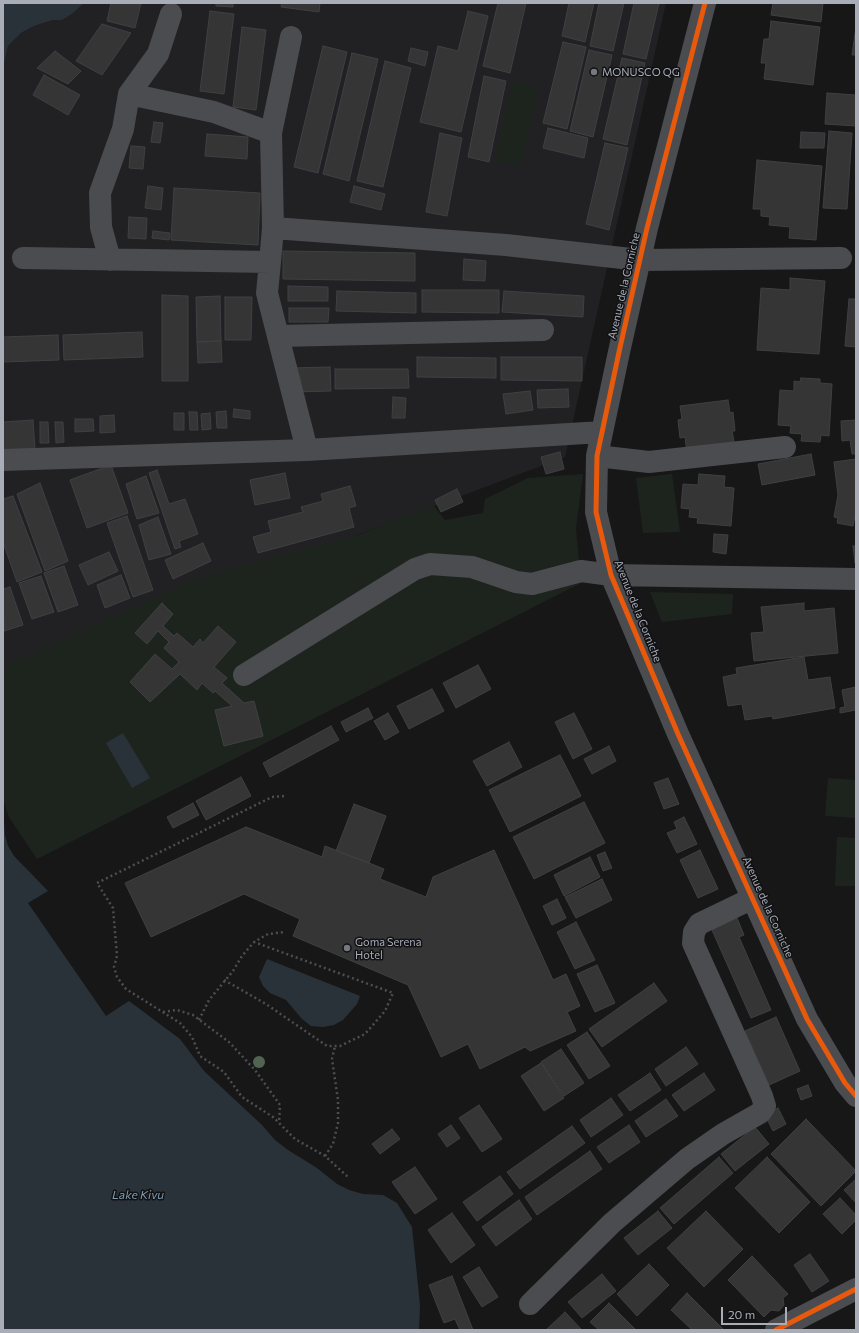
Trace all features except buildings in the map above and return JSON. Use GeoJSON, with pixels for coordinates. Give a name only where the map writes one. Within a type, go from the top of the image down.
{"type":"FeatureCollection","features":[{"type":"Feature","properties":{"kind":"street","name":"Avenue de la Corniche"},"geometry":{"type":"LineString","coordinates":[[705,3],[640,260],[602,432],[597,456],[596,512],[611,575],[678,734],[807,1019],[845,1083],[856,1096]]}},
{"type":"Feature","properties":{"kind":"street"},"geometry":{"type":"LineString","coordinates":[[110,260],[101,227],[100,193],[124,129],[129,94],[158,54],[171,14]]}},
{"type":"Feature","properties":{"kind":"street"},"geometry":{"type":"LineString","coordinates":[[291,37],[271,133],[273,228],[267,293],[307,450]]}},
{"type":"Feature","properties":{"kind":"street"},"geometry":{"type":"LineString","coordinates":[[129,94],[214,112],[271,133]]}},
{"type":"Feature","properties":{"kind":"street"},"geometry":{"type":"LineString","coordinates":[[273,228],[506,245],[640,260],[841,258]]}},
{"type":"Feature","properties":{"kind":"street"},"geometry":{"type":"LineString","coordinates":[[23,258],[270,262]]}},
{"type":"Feature","properties":{"kind":"street"},"geometry":{"type":"LineString","coordinates":[[279,336],[543,330]]}},
{"type":"Feature","properties":{"kind":"street"},"geometry":{"type":"LineString","coordinates":[[3,460],[307,450],[602,432]]}},
{"type":"Feature","properties":{"kind":"street"},"geometry":{"type":"LineString","coordinates":[[597,456],[649,462],[784,447]]}},
{"type":"Feature","properties":{"kind":"street"},"geometry":{"type":"LineString","coordinates":[[244,675],[415,569],[430,564],[472,567],[516,582],[532,584],[581,571],[611,575],[856,579]]}},
{"type":"Feature","properties":{"kind":"street"},"geometry":{"type":"LineString","coordinates":[[530,1304],[612,1223],[687,1159],[723,1134],[760,1112],[765,1106],[762,1096],[693,943],[694,932],[699,924],[753,898]]}},
{"type":"Feature","properties":{"kind":"street"},"geometry":{"type":"LineString","coordinates":[[776,1330],[856,1289]]}},
{"type":"Feature","properties":{"kind":"path"},"geometry":{"type":"LineString","coordinates":[[284,796],[272,797],[97,883],[113,908],[117,956],[114,967],[116,977],[126,990],[180,1023],[192,1037],[200,1056],[224,1072],[242,1097],[260,1108],[295,1139],[325,1156],[348,1177]]}},
{"type":"Feature","properties":{"kind":"path"},"geometry":{"type":"LineString","coordinates":[[199,1020],[208,1000],[254,942],[268,934],[285,932]]}},
{"type":"Feature","properties":{"kind":"path"},"geometry":{"type":"LineString","coordinates":[[224,980],[266,1004],[327,1046],[340,1046],[364,1034],[385,1011],[393,993],[254,942]]}},
{"type":"Feature","properties":{"kind":"path"},"geometry":{"type":"LineString","coordinates":[[163,1012],[177,1010],[193,1015],[230,1042],[255,1070],[280,1105],[279,1124]]}},
{"type":"Feature","properties":{"kind":"path"},"geometry":{"type":"LineString","coordinates":[[325,1156],[332,1144],[338,1123],[338,1100],[332,1059],[335,1046]]}},
{"type":"Feature","properties":{"kind":"shaded area"},"geometry":{"type":"Polygon","coordinates":[[[84,3],[666,3],[565,457],[3,668],[3,68],[8,46],[21,33],[34,26],[53,20],[62,20],[72,14],[84,3]]]}},
{"type":"Feature","properties":{"kind":"shaded area"},"geometry":{"type":"Polygon","coordinates":[[[513,82],[539,88],[521,166],[495,160],[513,82]]]}},
{"type":"Feature","properties":{"kind":"shaded area"},"geometry":{"type":"Polygon","coordinates":[[[583,474],[576,529],[581,583],[37,859],[9,817],[3,800],[3,667],[195,579],[358,535],[433,505],[445,520],[483,513],[485,499],[528,478],[583,474]]]}},
{"type":"Feature","properties":{"kind":"shaded area"},"geometry":{"type":"Polygon","coordinates":[[[672,474],[680,532],[643,533],[636,478],[672,474]]]}},
{"type":"Feature","properties":{"kind":"shaded area"},"geometry":{"type":"Polygon","coordinates":[[[650,592],[733,594],[732,614],[662,622],[650,592]]]}},
{"type":"Feature","properties":{"kind":"shaded area"},"geometry":{"type":"Polygon","coordinates":[[[828,778],[856,780],[856,818],[825,816],[828,778]]]}},
{"type":"Feature","properties":{"kind":"shaded area"},"geometry":{"type":"Polygon","coordinates":[[[837,837],[856,838],[856,886],[835,886],[837,837]]]}},
{"type":"Feature","properties":{"kind":"water"},"geometry":{"type":"Polygon","coordinates":[[[3,3],[84,3],[72,14],[62,20],[53,20],[34,26],[21,33],[8,46],[3,68],[3,3]]]}},
{"type":"Feature","properties":{"kind":"water"},"geometry":{"type":"Polygon","coordinates":[[[123,733],[150,778],[132,788],[106,743],[123,733]]]}},
{"type":"Feature","properties":{"kind":"water","name":"Lake Kivu"},"geometry":{"type":"Polygon","coordinates":[[[3,808],[5,835],[8,846],[14,856],[48,891],[28,903],[106,1016],[129,1001],[180,1039],[204,1071],[262,1125],[275,1140],[288,1150],[317,1168],[337,1184],[349,1190],[363,1194],[383,1195],[397,1203],[412,1227],[420,1305],[419,1330],[3,1330],[3,808]]]}},
{"type":"Feature","properties":{"kind":"water"},"geometry":{"type":"Polygon","coordinates":[[[267,959],[360,996],[357,1004],[343,1020],[334,1025],[323,1027],[311,1026],[302,1019],[286,1000],[270,993],[263,986],[259,977],[267,959]]]}},
{"type":"Feature","properties":{"kind":"cycle path"},"geometry":{"type":"LineString","coordinates":[[705,3],[647,228],[619,352],[597,456],[596,512],[611,575],[678,734],[807,1019],[845,1083],[856,1096]]}},
{"type":"Feature","properties":{"kind":"cycle path"},"geometry":{"type":"LineString","coordinates":[[776,1330],[856,1289]]}},
{"type":"Feature","properties":{"kind":"place","name":"MONUSCO QG"},"geometry":{"type":"Point","coordinates":[594,72]}},
{"type":"Feature","properties":{"kind":"place","name":"Goma Serena Hotel"},"geometry":{"type":"Point","coordinates":[347,948]}}]}
